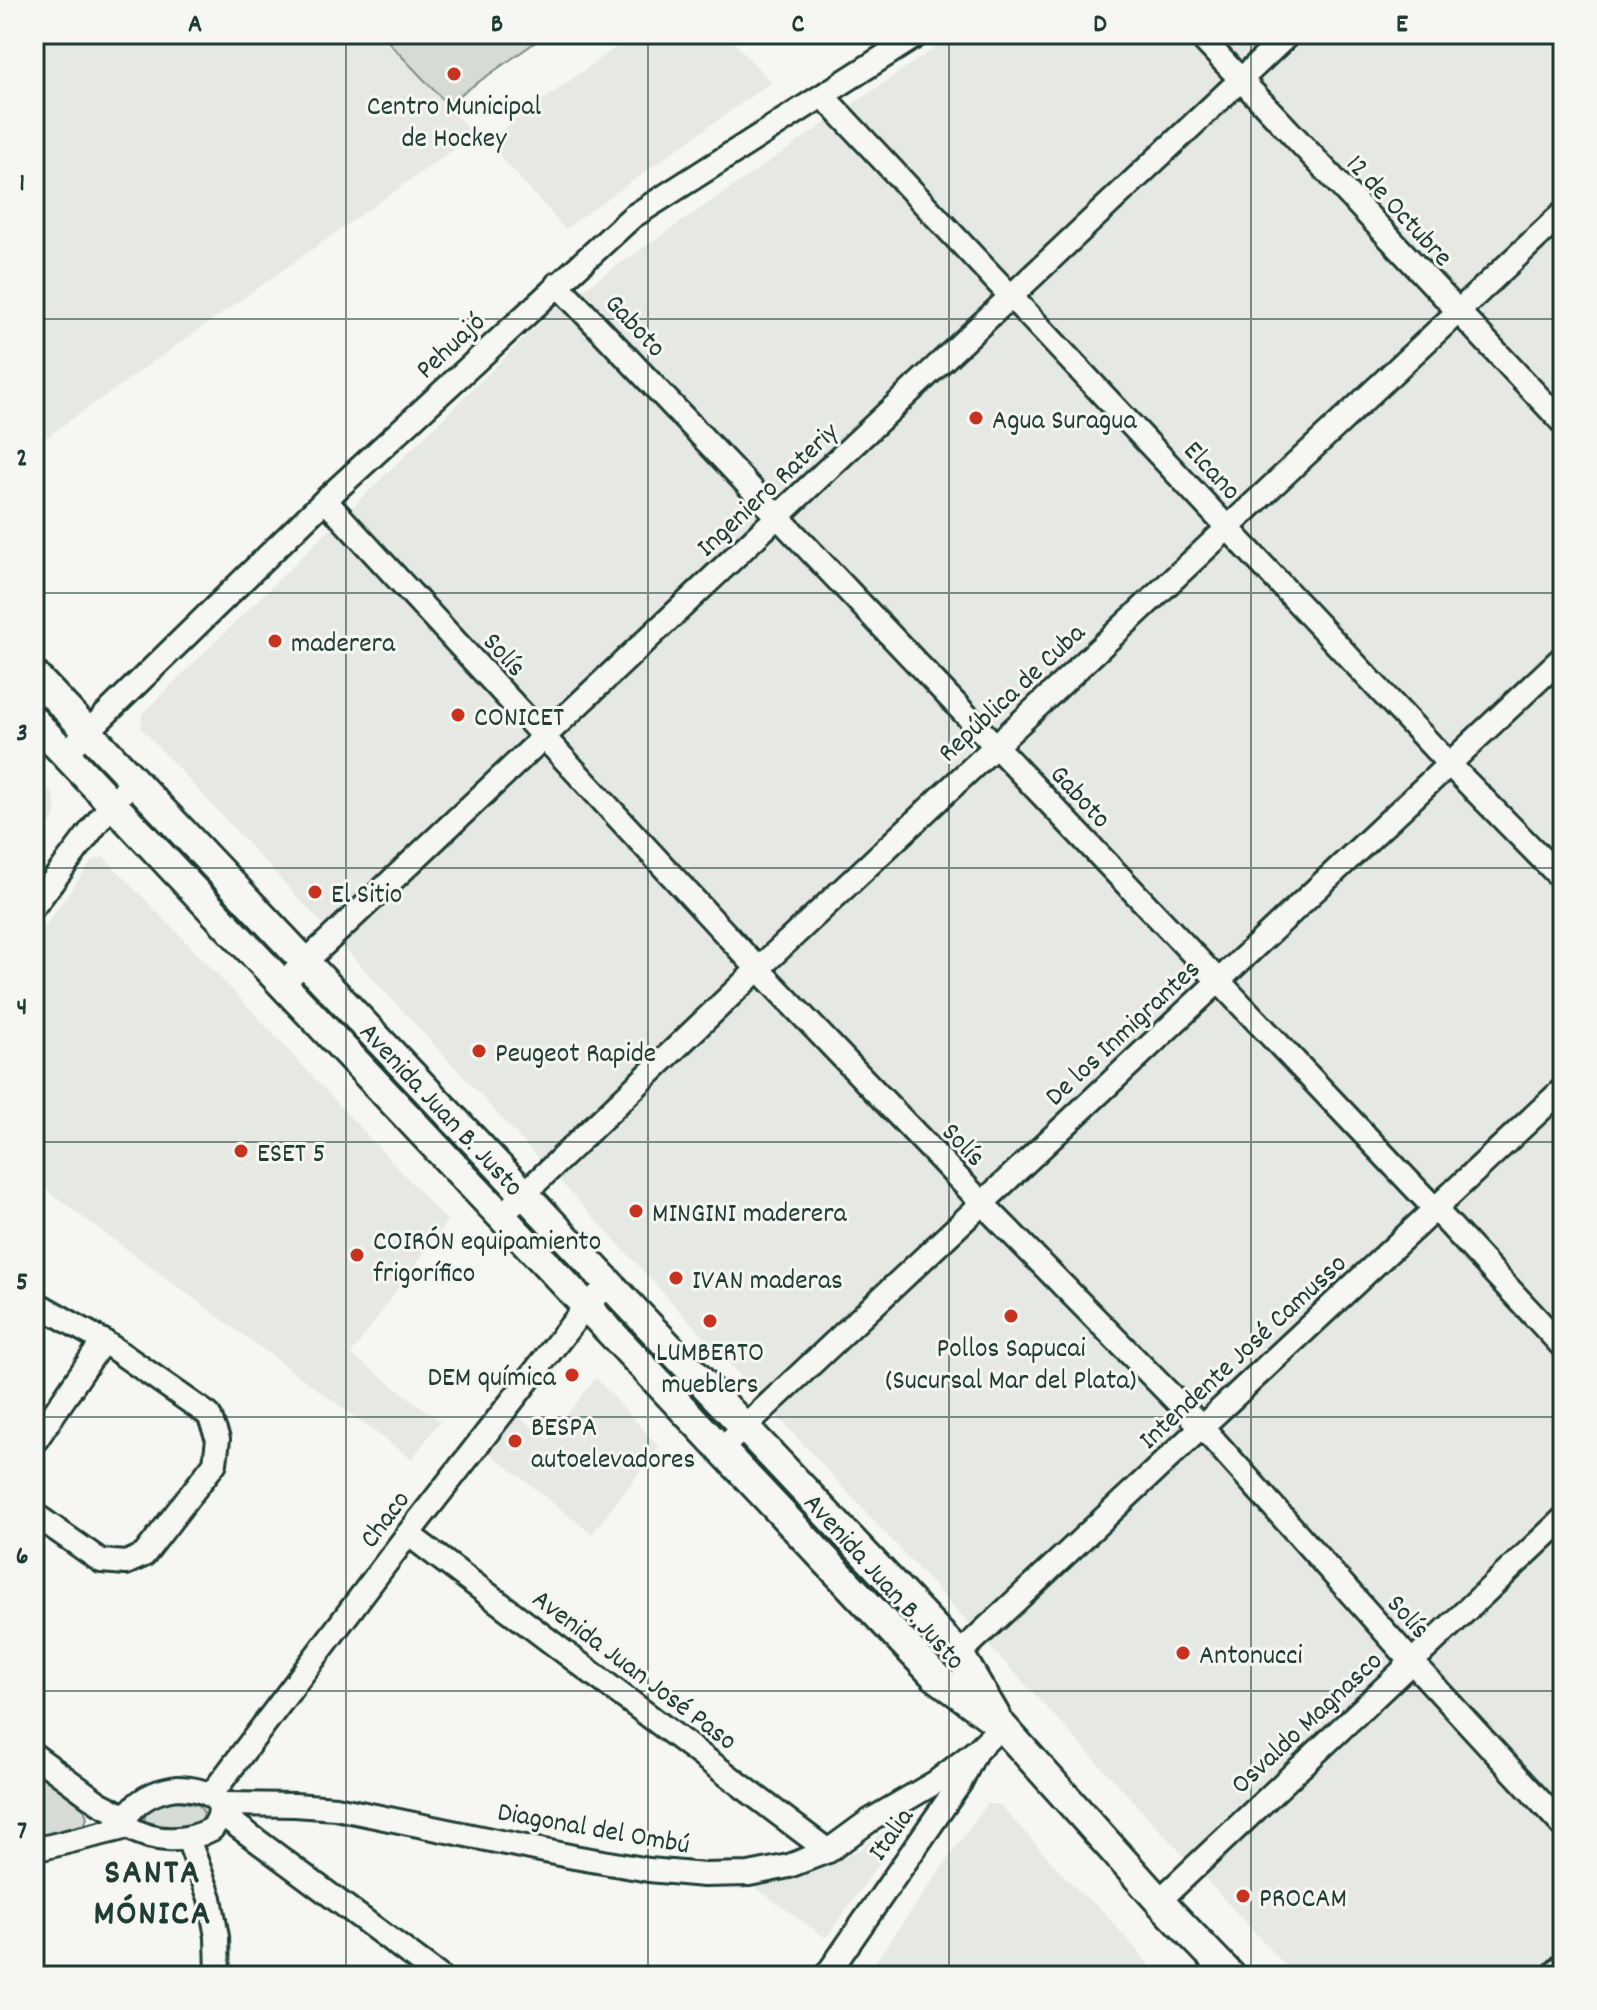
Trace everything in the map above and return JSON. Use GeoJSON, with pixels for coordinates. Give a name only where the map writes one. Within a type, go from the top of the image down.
{"type":"FeatureCollection","features":[{"type":"Feature","properties":{"kind":"main road","name":"Avenida Juan B. Justo"},"geometry":{"type":"LineString","coordinates":[[34,675],[959,1654],[1002,1726],[1227,1975]]}},
{"type":"Feature","properties":{"kind":"main road","name":"Avenida Juan B. Justo"},"geometry":{"type":"LineString","coordinates":[[34,721],[935,1676],[1002,1726]]}},
{"type":"Feature","properties":{"kind":"street","name":"Pehuajó"},"geometry":{"type":"LineString","coordinates":[[65,754],[325,500],[632,217],[919,34]]}},
{"type":"Feature","properties":{"kind":"street","name":"12 de Octubre"},"geometry":{"type":"LineString","coordinates":[[1198,34],[1563,423]]}},
{"type":"Feature","properties":{"kind":"street","name":"Ingeniero Rateriy"},"geometry":{"type":"LineString","coordinates":[[282,984],[1289,34]]}},
{"type":"Feature","properties":{"kind":"street","name":"Elcano"},"geometry":{"type":"LineString","coordinates":[[823,96],[1449,764],[1563,880]]}},
{"type":"Feature","properties":{"kind":"street","name":"República de Cuba"},"geometry":{"type":"LineString","coordinates":[[501,1216],[758,969],[1563,213]]}},
{"type":"Feature","properties":{"kind":"street","name":"Gaboto"},"geometry":{"type":"LineString","coordinates":[[557,284],[1563,1347]]}},
{"type":"Feature","properties":{"kind":"street","name":"Solís"},"geometry":{"type":"LineString","coordinates":[[325,500],[758,969],[1203,1428],[1563,1826]]}},
{"type":"Feature","properties":{"kind":"street","name":"De los Inmigrantes"},"geometry":{"type":"LineString","coordinates":[[721,1449],[1563,657]]}},
{"type":"Feature","properties":{"kind":"street"},"geometry":{"type":"LineString","coordinates":[[34,906],[112,803],[134,781]]}},
{"type":"Feature","properties":{"kind":"street","name":"Intendente José Camusso"},"geometry":{"type":"LineString","coordinates":[[959,1654],[1563,1089]]}},
{"type":"Feature","properties":{"kind":"street","name":"Chaco"},"geometry":{"type":"LineString","coordinates":[[217,1804],[408,1534],[586,1306],[610,1284]]}},
{"type":"Feature","properties":{"kind":"street"},"geometry":{"type":"LineString","coordinates":[[34,1302],[103,1341],[209,1415],[218,1439],[215,1463],[144,1555],[126,1563],[101,1561],[34,1514]]}},
{"type":"Feature","properties":{"kind":"street"},"geometry":{"type":"LineString","coordinates":[[34,1443],[103,1341]]}},
{"type":"Feature","properties":{"kind":"street","name":"Osvaldo Magnasco"},"geometry":{"type":"LineString","coordinates":[[1159,1901],[1563,1519]]}},
{"type":"Feature","properties":{"kind":"street","name":"Avenida Juan José Paso"},"geometry":{"type":"LineString","coordinates":[[408,1534],[828,1851]]}},
{"type":"Feature","properties":{"kind":"street","name":"Italia"},"geometry":{"type":"LineString","coordinates":[[826,1976],[960,1783],[976,1751],[1002,1726]]}},
{"type":"Feature","properties":{"kind":"street","name":"Diagonal del Ombú"},"geometry":{"type":"LineString","coordinates":[[34,1850],[127,1822],[145,1798],[165,1790],[187,1788],[217,1804],[336,1808],[649,1870],[704,1875],[749,1874],[789,1866],[828,1851],[869,1821],[936,1782],[976,1751]]}},
{"type":"Feature","properties":{"kind":"street"},"geometry":{"type":"LineString","coordinates":[[34,1755],[127,1822],[137,1833],[158,1839],[188,1839],[212,1829],[217,1804],[439,1976]]}},
{"type":"Feature","properties":{"kind":"street"},"geometry":{"type":"LineString","coordinates":[[188,1839],[210,1898],[217,1937],[218,1976]]}},
{"type":"Feature","properties":{"kind":"street"},"geometry":{"type":"LineString","coordinates":[[1552,1976],[1563,1965]]}},
{"type":"Feature","properties":{"kind":"shaded area"},"geometry":{"type":"Polygon","coordinates":[[[34,34],[384,34],[474,135],[34,446],[34,34]]]}},
{"type":"Feature","properties":{"kind":"shaded area","name":"Centro Municipal de Hockey"},"geometry":{"type":"Polygon","coordinates":[[[384,34],[547,34],[447,104],[384,34]]]}},
{"type":"Feature","properties":{"kind":"shaded area"},"geometry":{"type":"Polygon","coordinates":[[[634,34],[726,34],[771,82],[565,229],[487,141],[634,34]]]}},
{"type":"Feature","properties":{"kind":"shaded area"},"geometry":{"type":"Polygon","coordinates":[[[955,34],[1563,34],[1563,1976],[1295,1976],[141,728],[142,714],[553,310],[955,34]]]}},
{"type":"Feature","properties":{"kind":"shaded area"},"geometry":{"type":"Polygon","coordinates":[[[34,774],[54,795],[56,815],[34,846],[34,774]]]}},
{"type":"Feature","properties":{"kind":"shaded area"},"geometry":{"type":"Polygon","coordinates":[[[104,857],[447,1221],[351,1354],[440,1421],[412,1459],[34,1181],[34,941],[92,861],[104,857]]]}},
{"type":"Feature","properties":{"kind":"shaded area"},"geometry":{"type":"Polygon","coordinates":[[[596,1378],[659,1447],[592,1534],[485,1449],[513,1413],[548,1439],[596,1378]]]}},
{"type":"Feature","properties":{"kind":"shaded area"},"geometry":{"type":"Polygon","coordinates":[[[34,1770],[84,1808],[87,1818],[84,1826],[34,1841],[34,1770]]]}},
{"type":"Feature","properties":{"kind":"shaded area"},"geometry":{"type":"Polygon","coordinates":[[[178,1801],[199,1805],[204,1813],[200,1823],[171,1829],[156,1827],[144,1820],[152,1808],[178,1801]]]}},
{"type":"Feature","properties":{"kind":"shaded area"},"geometry":{"type":"Polygon","coordinates":[[[987,1804],[1000,1805],[1079,1892],[1100,1908],[1159,1976],[865,1976],[987,1804]]]}},
{"type":"Feature","properties":{"kind":"shaded area"},"geometry":{"type":"Polygon","coordinates":[[[889,1829],[898,1837],[826,1938],[753,1886],[825,1867],[889,1829]]]}},
{"type":"Feature","properties":{"kind":"place","name":"Centro Municipal de Hockey"},"geometry":{"type":"Point","coordinates":[454,74]}},
{"type":"Feature","properties":{"kind":"place","name":"Agua Suragua"},"geometry":{"type":"Point","coordinates":[976,418]}},
{"type":"Feature","properties":{"kind":"place","name":"maderera"},"geometry":{"type":"Point","coordinates":[275,641]}},
{"type":"Feature","properties":{"kind":"place","name":"CONICET"},"geometry":{"type":"Point","coordinates":[458,715]}},
{"type":"Feature","properties":{"kind":"place","name":"El Sitio"},"geometry":{"type":"Point","coordinates":[315,892]}},
{"type":"Feature","properties":{"kind":"place","name":"Peugeot Rapide"},"geometry":{"type":"Point","coordinates":[479,1051]}},
{"type":"Feature","properties":{"kind":"place","name":"ESET 5"},"geometry":{"type":"Point","coordinates":[241,1151]}},
{"type":"Feature","properties":{"kind":"place","name":"MINGINI maderera"},"geometry":{"type":"Point","coordinates":[636,1211]}},
{"type":"Feature","properties":{"kind":"place","name":"COIRÓN equipamiento frigorífico"},"geometry":{"type":"Point","coordinates":[357,1255]}},
{"type":"Feature","properties":{"kind":"place","name":"IVAN maderas"},"geometry":{"type":"Point","coordinates":[676,1278]}},
{"type":"Feature","properties":{"kind":"place","name":"Pollos Sapucai (Sucursal Mar del Plata)"},"geometry":{"type":"Point","coordinates":[1011,1316]}},
{"type":"Feature","properties":{"kind":"place","name":"LUMBERTO mueblers"},"geometry":{"type":"Point","coordinates":[710,1321]}},
{"type":"Feature","properties":{"kind":"place","name":"DEM química"},"geometry":{"type":"Point","coordinates":[572,1375]}},
{"type":"Feature","properties":{"kind":"place","name":"BESPA autoelevadores"},"geometry":{"type":"Point","coordinates":[515,1441]}},
{"type":"Feature","properties":{"kind":"place","name":"Antonucci"},"geometry":{"type":"Point","coordinates":[1183,1653]}},
{"type":"Feature","properties":{"kind":"place","name":"PROCAM"},"geometry":{"type":"Point","coordinates":[1243,1896]}},
{"type":"Feature","properties":{"kind":"district","name":"SANTA MÓNICA"},"geometry":{"type":"Point","coordinates":[153,1890]}}]}
